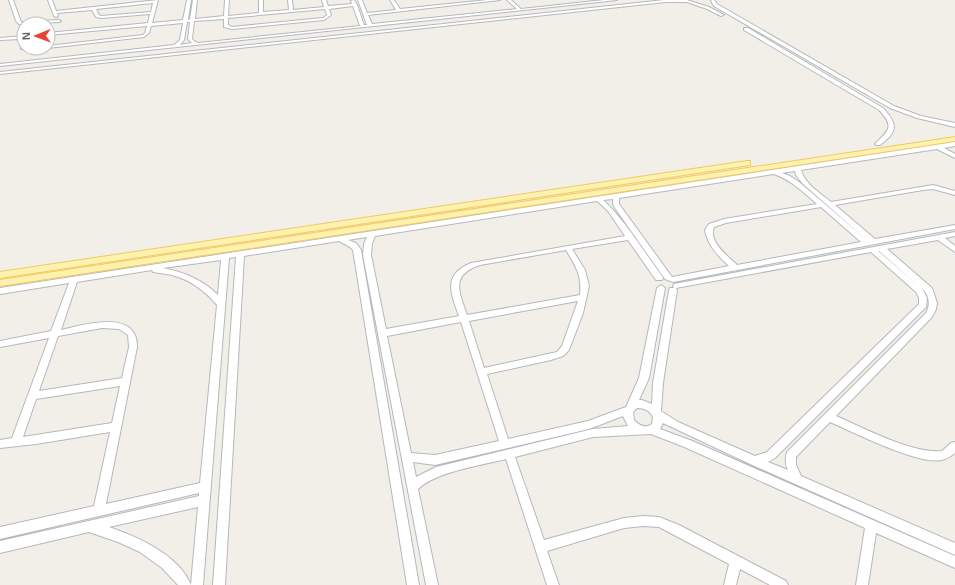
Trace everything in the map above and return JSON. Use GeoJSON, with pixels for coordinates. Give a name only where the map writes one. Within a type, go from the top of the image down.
{"type":"FeatureCollection","features":[{"type":"Feature","properties":{"kind":"main road"},"geometry":{"type":"LineString","coordinates":[[0,275],[878,144],[954,142]]}},
{"type":"Feature","properties":{"kind":"main road"},"geometry":{"type":"LineString","coordinates":[[0,283],[225,253],[954,142]]}},
{"type":"Feature","properties":{"kind":"street"},"geometry":{"type":"LineString","coordinates":[[11,0],[20,23],[59,21]]}},
{"type":"Feature","properties":{"kind":"street"},"geometry":{"type":"LineString","coordinates":[[50,0],[64,33]]}},
{"type":"Feature","properties":{"kind":"street"},"geometry":{"type":"LineString","coordinates":[[123,5],[125,0]]}},
{"type":"Feature","properties":{"kind":"street"},"geometry":{"type":"LineString","coordinates":[[175,47],[182,40],[189,0]]}},
{"type":"Feature","properties":{"kind":"street"},"geometry":{"type":"LineString","coordinates":[[195,0],[190,39],[192,42],[198,44]]}},
{"type":"Feature","properties":{"kind":"street"},"geometry":{"type":"LineString","coordinates":[[227,0],[227,26],[236,28],[324,19],[329,16],[324,0]]}},
{"type":"Feature","properties":{"kind":"street"},"geometry":{"type":"LineString","coordinates":[[261,0],[261,14]]}},
{"type":"Feature","properties":{"kind":"street"},"geometry":{"type":"LineString","coordinates":[[290,0],[291,11]]}},
{"type":"Feature","properties":{"kind":"street"},"geometry":{"type":"LineString","coordinates":[[360,0],[370,26]]}},
{"type":"Feature","properties":{"kind":"street"},"geometry":{"type":"LineString","coordinates":[[392,0],[398,10]]}},
{"type":"Feature","properties":{"kind":"street"},"geometry":{"type":"LineString","coordinates":[[365,14],[430,5],[498,0]]}},
{"type":"Feature","properties":{"kind":"street"},"geometry":{"type":"LineString","coordinates":[[509,0],[520,10]]}},
{"type":"Feature","properties":{"kind":"street"},"geometry":{"type":"LineString","coordinates":[[0,65],[615,0]]}},
{"type":"Feature","properties":{"kind":"street"},"geometry":{"type":"LineString","coordinates":[[0,70],[644,0]]}},
{"type":"Feature","properties":{"kind":"street"},"geometry":{"type":"LineString","coordinates":[[0,73],[666,1],[705,3],[714,0],[717,6],[888,105],[919,117],[955,125]]}},
{"type":"Feature","properties":{"kind":"street"},"geometry":{"type":"LineString","coordinates":[[55,12],[156,1],[147,34],[140,37],[56,46]]}},
{"type":"Feature","properties":{"kind":"street"},"geometry":{"type":"LineString","coordinates":[[686,1],[708,8],[876,106],[887,115],[892,128],[888,136],[878,144]]}},
{"type":"Feature","properties":{"kind":"street"},"geometry":{"type":"LineString","coordinates":[[56,34],[326,8],[354,2],[363,27]]}},
{"type":"Feature","properties":{"kind":"street"},"geometry":{"type":"LineString","coordinates":[[708,8],[717,6]]}},
{"type":"Feature","properties":{"kind":"street"},"geometry":{"type":"LineString","coordinates":[[92,8],[97,16],[101,17],[153,13]]}},
{"type":"Feature","properties":{"kind":"street"},"geometry":{"type":"LineString","coordinates":[[0,39],[16,38]]}},
{"type":"Feature","properties":{"kind":"street"},"geometry":{"type":"LineString","coordinates":[[876,106],[884,107],[888,105]]}},
{"type":"Feature","properties":{"kind":"street"},"geometry":{"type":"LineString","coordinates":[[0,291],[139,270],[225,253],[240,254],[339,239],[357,233],[372,234],[774,172],[934,144],[947,148],[954,142]]}},
{"type":"Feature","properties":{"kind":"street"},"geometry":{"type":"LineString","coordinates":[[934,144],[955,156]]}},
{"type":"Feature","properties":{"kind":"street"},"geometry":{"type":"LineString","coordinates":[[797,168],[801,182],[822,205],[929,290],[934,300],[934,308],[928,315],[791,455],[791,465],[797,480]]}},
{"type":"Feature","properties":{"kind":"street"},"geometry":{"type":"LineString","coordinates":[[754,461],[771,455],[922,305],[923,298],[919,290],[830,204],[801,182],[774,172]]}},
{"type":"Feature","properties":{"kind":"street"},"geometry":{"type":"LineString","coordinates":[[830,204],[932,187],[955,193]]}},
{"type":"Feature","properties":{"kind":"street"},"geometry":{"type":"LineString","coordinates":[[408,457],[435,460],[507,449],[593,433],[646,430],[658,424],[658,383],[673,283],[618,208],[616,204],[616,196]]}},
{"type":"Feature","properties":{"kind":"street"},"geometry":{"type":"LineString","coordinates":[[598,199],[610,210],[659,278],[673,283],[873,246],[955,227]]}},
{"type":"Feature","properties":{"kind":"street"},"geometry":{"type":"LineString","coordinates":[[736,268],[711,241],[709,230],[711,226],[724,221],[822,205]]}},
{"type":"Feature","properties":{"kind":"street"},"geometry":{"type":"LineString","coordinates":[[372,234],[368,244],[367,255],[414,486],[432,585]]}},
{"type":"Feature","properties":{"kind":"street"},"geometry":{"type":"LineString","coordinates":[[661,288],[673,283],[736,268],[955,234]]}},
{"type":"Feature","properties":{"kind":"street"},"geometry":{"type":"LineString","coordinates":[[553,585],[464,319],[454,284],[456,277],[461,271],[469,266],[479,263],[630,237]]}},
{"type":"Feature","properties":{"kind":"street"},"geometry":{"type":"LineString","coordinates":[[939,237],[955,250]]}},
{"type":"Feature","properties":{"kind":"street"},"geometry":{"type":"LineString","coordinates":[[339,239],[347,241],[353,245],[356,250],[413,585]]}},
{"type":"Feature","properties":{"kind":"street"},"geometry":{"type":"LineString","coordinates":[[482,372],[551,357],[560,354],[566,348],[583,297],[585,285],[582,273],[568,248]]}},
{"type":"Feature","properties":{"kind":"street"},"geometry":{"type":"LineString","coordinates":[[196,585],[225,253]]}},
{"type":"Feature","properties":{"kind":"street"},"geometry":{"type":"LineString","coordinates":[[219,585],[240,254]]}},
{"type":"Feature","properties":{"kind":"street"},"geometry":{"type":"LineString","coordinates":[[139,270],[175,273],[190,278],[203,285],[213,294],[220,304]]}},
{"type":"Feature","properties":{"kind":"street"},"geometry":{"type":"LineString","coordinates":[[659,278],[657,284],[661,288]]}},
{"type":"Feature","properties":{"kind":"street"},"geometry":{"type":"LineString","coordinates":[[223,282],[231,279],[238,280]]}},
{"type":"Feature","properties":{"kind":"street"},"geometry":{"type":"LineString","coordinates":[[16,442],[74,280]]}},
{"type":"Feature","properties":{"kind":"street"},"geometry":{"type":"LineString","coordinates":[[661,288],[644,378],[627,414],[631,423],[646,430],[686,443],[955,562]]}},
{"type":"Feature","properties":{"kind":"street"},"geometry":{"type":"LineString","coordinates":[[384,334],[583,297]]}},
{"type":"Feature","properties":{"kind":"street"},"geometry":{"type":"LineString","coordinates":[[0,353],[2,343],[102,325],[124,327],[131,332],[134,339],[99,511]]}},
{"type":"Feature","properties":{"kind":"street"},"geometry":{"type":"LineString","coordinates":[[33,396],[126,381]]}},
{"type":"Feature","properties":{"kind":"street"},"geometry":{"type":"LineString","coordinates":[[414,486],[420,480],[436,472],[589,425],[634,405],[644,404],[680,428],[955,549]]}},
{"type":"Feature","properties":{"kind":"street"},"geometry":{"type":"LineString","coordinates":[[829,416],[925,456],[941,456],[951,451],[955,446]]}},
{"type":"Feature","properties":{"kind":"street"},"geometry":{"type":"LineString","coordinates":[[0,444],[116,428]]}},
{"type":"Feature","properties":{"kind":"street"},"geometry":{"type":"LineString","coordinates":[[0,533],[205,487]]}},
{"type":"Feature","properties":{"kind":"street"},"geometry":{"type":"LineString","coordinates":[[0,547],[204,500]]}},
{"type":"Feature","properties":{"kind":"street"},"geometry":{"type":"LineString","coordinates":[[540,547],[624,523],[643,521],[659,522],[782,585]]}},
{"type":"Feature","properties":{"kind":"street"},"geometry":{"type":"LineString","coordinates":[[862,585],[871,525]]}},
{"type":"Feature","properties":{"kind":"street"},"geometry":{"type":"LineString","coordinates":[[89,527],[132,540],[167,564],[185,585]]}},
{"type":"Feature","properties":{"kind":"street"},"geometry":{"type":"LineString","coordinates":[[730,585],[736,561]]}}]}
